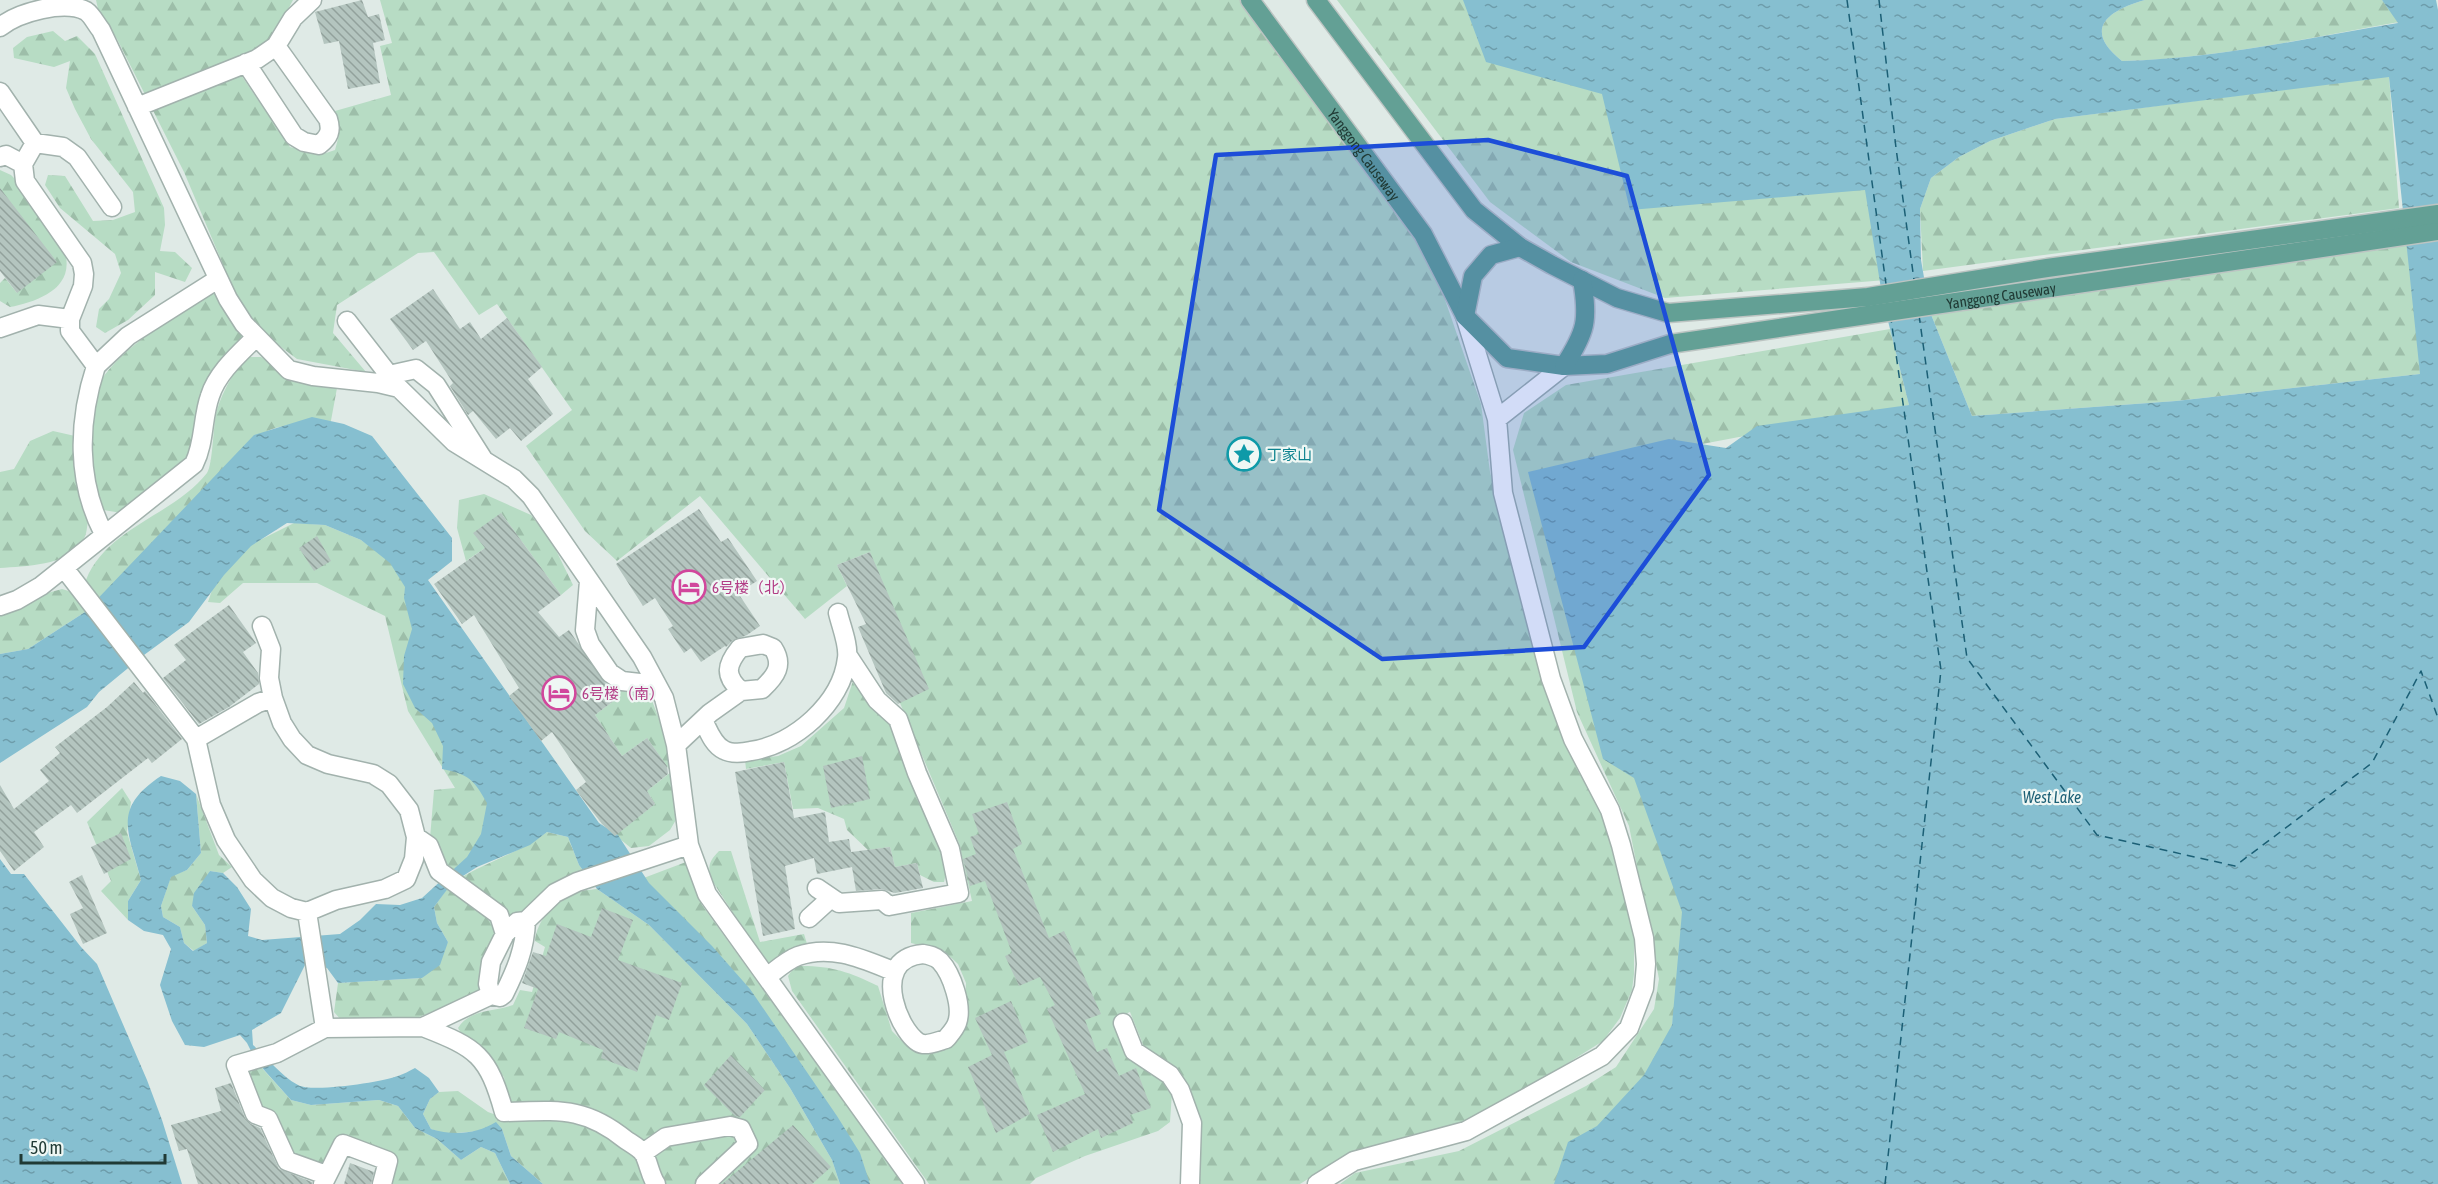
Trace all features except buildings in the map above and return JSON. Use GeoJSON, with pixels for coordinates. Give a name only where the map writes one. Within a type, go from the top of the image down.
{"type":"FeatureCollection","features":[{"type":"Feature","properties":{"kind":"main road","name":"Yanggong Causeway"},"geometry":{"type":"LineString","coordinates":[[1250,0],[1424,234],[1465,316],[1507,358],[1564,366],[1607,364],[1670,345],[1868,306],[1944,285],[2364,232],[2438,231]]}},
{"type":"Feature","properties":{"kind":"main road","name":"Yanggong Causeway"},"geometry":{"type":"LineString","coordinates":[[1316,0],[1474,210],[1520,247],[1582,280],[1617,298],[1668,313],[1945,304],[2364,232],[2438,214]]}},
{"type":"Feature","properties":{"kind":"main road"},"geometry":{"type":"LineString","coordinates":[[1465,316],[1473,276],[1491,255],[1520,247]]}},
{"type":"Feature","properties":{"kind":"main road"},"geometry":{"type":"LineString","coordinates":[[1564,366],[1581,339],[1587,306],[1582,280]]}},
{"type":"Feature","properties":{"kind":"street"},"geometry":{"type":"LineString","coordinates":[[137,107],[257,59],[276,46],[292,18],[312,0]]}},
{"type":"Feature","properties":{"kind":"street"},"geometry":{"type":"LineString","coordinates":[[0,26],[8,20],[48,6],[87,7],[101,30],[218,279],[233,307],[256,337],[289,370],[314,376],[389,382],[416,369],[436,385],[485,462]]}},
{"type":"Feature","properties":{"kind":"street"},"geometry":{"type":"LineString","coordinates":[[246,63],[294,136],[304,142],[319,145],[328,139],[331,128],[328,119],[276,46]]}},
{"type":"Feature","properties":{"kind":"street"},"geometry":{"type":"LineString","coordinates":[[0,92],[35,143],[63,147],[77,158],[111,207]]}},
{"type":"Feature","properties":{"kind":"street"},"geometry":{"type":"LineString","coordinates":[[35,143],[23,164],[25,181],[33,196],[82,263],[83,286],[70,319],[70,332],[96,366]]}},
{"type":"Feature","properties":{"kind":"street"},"geometry":{"type":"LineString","coordinates":[[0,157],[6,155],[23,164]]}},
{"type":"Feature","properties":{"kind":"street"},"geometry":{"type":"LineString","coordinates":[[104,534],[93,513],[89,499],[81,442],[89,386],[96,366],[128,336],[218,279]]}},
{"type":"Feature","properties":{"kind":"street"},"geometry":{"type":"LineString","coordinates":[[0,328],[38,315],[70,319]]}},
{"type":"Feature","properties":{"kind":"street"},"geometry":{"type":"LineString","coordinates":[[1317,1184],[1354,1161],[1466,1131],[1602,1056],[1629,1028],[1644,988],[1646,964],[1644,938],[1621,845],[1610,810],[1573,739],[1551,679],[1503,493],[1497,419],[1465,316]]}},
{"type":"Feature","properties":{"kind":"street"},"geometry":{"type":"LineString","coordinates":[[347,321],[389,382],[454,442],[514,480],[531,496],[642,657],[664,698],[676,745],[689,844],[707,894],[915,1184]]}},
{"type":"Feature","properties":{"kind":"street"},"geometry":{"type":"LineString","coordinates":[[0,606],[17,600],[41,586],[194,464],[201,450],[210,395],[232,360],[256,337]]}},
{"type":"Feature","properties":{"kind":"street"},"geometry":{"type":"LineString","coordinates":[[1497,419],[1564,366]]}},
{"type":"Feature","properties":{"kind":"street"},"geometry":{"type":"LineString","coordinates":[[64,568],[196,739],[211,806],[238,861],[253,880],[272,898],[291,908],[307,912],[336,900],[385,889],[406,879],[414,859],[416,837],[409,810],[389,784],[373,774],[328,764],[307,754],[287,731],[273,698],[269,678],[271,649],[262,626]]}},
{"type":"Feature","properties":{"kind":"street"},"geometry":{"type":"LineString","coordinates":[[589,581],[585,630],[590,644],[610,673],[622,681],[657,685]]}},
{"type":"Feature","properties":{"kind":"street"},"geometry":{"type":"LineString","coordinates":[[809,918],[824,893],[839,903],[882,900],[890,906],[959,893],[950,849],[917,773],[898,719],[877,700],[848,656],[838,613]]}},
{"type":"Feature","properties":{"kind":"street"},"geometry":{"type":"LineString","coordinates":[[703,720],[714,741],[723,750],[742,753],[766,749],[786,740],[826,705],[841,680],[848,656]]}},
{"type":"Feature","properties":{"kind":"street"},"geometry":{"type":"LineString","coordinates":[[676,745],[703,720],[741,691]]}},
{"type":"Feature","properties":{"kind":"street"},"geometry":{"type":"LineString","coordinates":[[196,739],[258,703],[273,698]]}},
{"type":"Feature","properties":{"kind":"street"},"geometry":{"type":"LineString","coordinates":[[416,837],[429,846],[439,871],[499,915],[505,934]]}},
{"type":"Feature","properties":{"kind":"street"},"geometry":{"type":"LineString","coordinates":[[491,995],[488,984],[491,962],[505,934],[517,922],[526,921],[555,892],[689,844]]}},
{"type":"Feature","properties":{"kind":"street"},"geometry":{"type":"LineString","coordinates":[[307,912],[325,1028]]}},
{"type":"Feature","properties":{"kind":"street"},"geometry":{"type":"LineString","coordinates":[[423,1027],[491,995],[500,997],[504,994],[526,941],[526,921]]}},
{"type":"Feature","properties":{"kind":"street"},"geometry":{"type":"LineString","coordinates":[[767,977],[797,956],[826,951],[850,955],[894,971]]}},
{"type":"Feature","properties":{"kind":"street"},"geometry":{"type":"LineString","coordinates":[[912,955],[932,956],[940,961],[948,975],[958,1005],[957,1024],[946,1039],[924,1044],[915,1041],[902,1024],[891,986],[894,971],[899,962],[912,955]]}},
{"type":"Feature","properties":{"kind":"street"},"geometry":{"type":"LineString","coordinates":[[1123,1023],[1134,1051],[1170,1075],[1180,1090],[1192,1123],[1190,1184]]}},
{"type":"Feature","properties":{"kind":"street"},"geometry":{"type":"LineString","coordinates":[[382,1184],[388,1161],[343,1144],[324,1179],[287,1161],[268,1119],[255,1114],[236,1065],[246,1064],[277,1053],[325,1028],[423,1027],[456,1040],[488,1066],[504,1112],[571,1112],[593,1117],[644,1153],[656,1184]]}},
{"type":"Feature","properties":{"kind":"street"},"geometry":{"type":"LineString","coordinates":[[644,1153],[666,1137],[730,1126],[741,1129],[748,1143],[705,1184]]}},
{"type":"Feature","properties":{"kind":"highlighted area"},"geometry":{"type":"Polygon","coordinates":[[[1488,140],[1627,176],[1709,475],[1584,647],[1382,659],[1159,510],[1216,155],[1488,140]]]}},
{"type":"Feature","properties":{"kind":"green space"},"geometry":{"type":"Polygon","coordinates":[[[96,0],[293,0],[269,46],[233,63],[290,147],[320,155],[335,150],[339,135],[335,111],[391,95],[380,46],[392,43],[380,0],[1243,0],[1416,234],[1442,291],[1481,404],[1490,472],[1539,658],[1581,774],[1604,819],[1634,936],[1632,990],[1620,1018],[1603,1041],[1536,1083],[1466,1121],[1351,1152],[1300,1184],[1197,1184],[1188,1087],[1176,1067],[1144,1047],[1130,1012],[1114,1019],[1128,1055],[1167,1084],[1172,1093],[1170,1122],[1158,1131],[1085,1156],[1036,1178],[1030,1184],[929,1184],[792,991],[788,976],[795,966],[828,968],[857,976],[878,986],[892,1031],[907,1046],[926,1050],[965,1004],[966,983],[958,964],[944,951],[911,943],[911,913],[972,901],[959,843],[900,703],[870,552],[837,565],[847,586],[805,619],[700,496],[617,561],[585,531],[526,446],[572,410],[497,304],[479,315],[434,252],[418,253],[337,305],[333,333],[366,372],[297,359],[273,341],[240,305],[184,172],[117,39],[98,9],[96,0]]]}},
{"type":"Feature","properties":{"kind":"green space"},"geometry":{"type":"Polygon","coordinates":[[[1337,0],[1470,0],[1870,182],[1886,280],[1665,298],[1571,262],[1490,202],[1337,0]]]}},
{"type":"Feature","properties":{"kind":"green space"},"geometry":{"type":"Polygon","coordinates":[[[2145,0],[2382,0],[2399,22],[2227,52],[2122,61],[2110,50],[2104,40],[2102,31],[2104,23],[2119,10],[2145,0]]]}},
{"type":"Feature","properties":{"kind":"green space"},"geometry":{"type":"Polygon","coordinates":[[[53,31],[65,41],[77,36],[95,54],[164,208],[165,225],[160,251],[175,252],[192,268],[185,282],[155,272],[155,295],[128,320],[105,333],[96,327],[99,309],[109,299],[121,273],[115,254],[60,208],[45,185],[48,175],[65,176],[93,221],[113,220],[135,212],[133,192],[91,139],[75,109],[66,88],[70,61],[54,67],[14,58],[13,48],[27,37],[53,31]]]}},
{"type":"Feature","properties":{"kind":"green space"},"geometry":{"type":"Polygon","coordinates":[[[2389,76],[2399,208],[1923,271],[1920,209],[1931,178],[1959,157],[1990,141],[2055,119],[2389,76]]]}},
{"type":"Feature","properties":{"kind":"green space"},"geometry":{"type":"Polygon","coordinates":[[[0,170],[11,175],[19,183],[66,257],[66,268],[58,286],[40,298],[10,307],[0,301],[0,283],[5,278],[17,293],[0,188],[0,170]]]}},
{"type":"Feature","properties":{"kind":"green space"},"geometry":{"type":"Polygon","coordinates":[[[2413,234],[2420,374],[2176,401],[1972,416],[1930,312],[2413,234]]]}},
{"type":"Feature","properties":{"kind":"green space"},"geometry":{"type":"Polygon","coordinates":[[[213,288],[242,336],[209,382],[188,462],[122,513],[103,510],[93,475],[90,435],[91,416],[97,389],[109,369],[121,356],[213,288]]]}},
{"type":"Feature","properties":{"kind":"green space"},"geometry":{"type":"Polygon","coordinates":[[[1890,329],[1909,405],[1533,476],[1642,773],[1688,918],[1672,1025],[1649,1078],[1559,1184],[1340,1184],[1355,1173],[1459,1151],[1586,1086],[1616,1067],[1654,1009],[1659,979],[1629,826],[1577,712],[1513,450],[1524,413],[1566,385],[1890,329]]]}},
{"type":"Feature","properties":{"kind":"green space"},"geometry":{"type":"Polygon","coordinates":[[[244,357],[261,357],[283,372],[308,384],[337,388],[330,426],[296,425],[276,428],[247,444],[100,600],[86,580],[96,562],[125,534],[177,500],[207,473],[211,462],[217,410],[225,389],[244,357]]]}},
{"type":"Feature","properties":{"kind":"green space"},"geometry":{"type":"Polygon","coordinates":[[[53,431],[75,436],[88,519],[85,537],[75,550],[56,560],[0,568],[0,472],[14,469],[30,441],[53,431]]]}},
{"type":"Feature","properties":{"kind":"green space"},"geometry":{"type":"Polygon","coordinates":[[[484,494],[531,515],[552,542],[573,585],[561,595],[501,513],[485,548],[466,561],[457,528],[459,500],[484,494]]]}},
{"type":"Feature","properties":{"kind":"green space"},"geometry":{"type":"Polygon","coordinates":[[[294,523],[325,525],[361,540],[415,579],[494,798],[486,844],[459,879],[547,832],[568,837],[579,865],[585,873],[519,915],[507,916],[457,880],[430,838],[434,790],[455,788],[408,711],[385,616],[317,583],[243,583],[220,603],[208,602],[215,581],[250,545],[294,523]]]}},
{"type":"Feature","properties":{"kind":"green space"},"geometry":{"type":"Polygon","coordinates":[[[62,589],[72,592],[85,612],[28,649],[0,654],[0,614],[62,589]]]}},
{"type":"Feature","properties":{"kind":"green space"},"geometry":{"type":"Polygon","coordinates":[[[854,678],[864,698],[898,730],[948,865],[944,882],[934,882],[920,875],[917,863],[895,867],[890,847],[868,850],[847,830],[844,819],[818,808],[793,809],[784,762],[746,769],[745,760],[778,756],[801,746],[844,708],[854,678]]]}},
{"type":"Feature","properties":{"kind":"green space"},"geometry":{"type":"Polygon","coordinates":[[[609,689],[651,698],[667,740],[680,813],[670,830],[649,846],[631,848],[615,835],[655,804],[647,791],[671,772],[647,738],[622,756],[595,715],[616,699],[609,689]]]}},
{"type":"Feature","properties":{"kind":"green space"},"geometry":{"type":"Polygon","coordinates":[[[122,788],[131,802],[127,832],[141,880],[128,901],[128,920],[101,891],[111,881],[87,822],[122,788]]]}},
{"type":"Feature","properties":{"kind":"green space"},"geometry":{"type":"Polygon","coordinates":[[[196,794],[219,855],[232,867],[223,873],[210,871],[192,906],[205,925],[207,943],[194,951],[184,943],[180,927],[163,917],[161,906],[171,876],[187,870],[201,853],[196,794]]]}},
{"type":"Feature","properties":{"kind":"green space"},"geometry":{"type":"Polygon","coordinates":[[[719,851],[731,851],[760,942],[804,934],[808,947],[776,964],[766,964],[713,882],[710,865],[719,851]]]}},
{"type":"Feature","properties":{"kind":"green space"},"geometry":{"type":"Polygon","coordinates":[[[686,862],[702,905],[903,1184],[861,1184],[840,1135],[641,879],[686,862]]]}},
{"type":"Feature","properties":{"kind":"green space"},"geometry":{"type":"Polygon","coordinates":[[[447,889],[496,925],[480,992],[419,1017],[375,1022],[342,1021],[334,1012],[338,983],[422,978],[448,942],[437,923],[434,907],[447,889]]]}},
{"type":"Feature","properties":{"kind":"green space"},"geometry":{"type":"Polygon","coordinates":[[[597,889],[649,925],[747,1024],[790,1088],[832,1160],[840,1184],[543,1184],[511,1156],[502,1129],[445,1134],[431,1129],[423,1114],[430,1099],[439,1092],[458,1091],[488,1112],[499,1116],[508,1105],[504,1077],[464,1038],[458,1028],[475,1014],[513,1005],[520,990],[532,992],[545,947],[535,941],[543,919],[553,907],[573,893],[597,889]]]}},
{"type":"Feature","properties":{"kind":"green space"},"geometry":{"type":"Polygon","coordinates":[[[260,1066],[291,1100],[311,1105],[379,1100],[398,1106],[415,1128],[437,1139],[461,1160],[481,1147],[495,1153],[510,1184],[389,1184],[395,1161],[342,1136],[316,1171],[293,1156],[261,1108],[248,1081],[249,1070],[260,1066]]]}},
{"type":"Feature","properties":{"kind":"water","name":"West Lake"},"geometry":{"type":"Polygon","coordinates":[[[1463,0],[2145,0],[2119,10],[2104,23],[2102,31],[2104,40],[2110,50],[2122,61],[2226,52],[2398,23],[2382,0],[2436,0],[2438,10],[2438,1184],[1554,1184],[1568,1142],[1597,1126],[1644,1075],[1672,1025],[1682,912],[1634,778],[1603,759],[1528,472],[1669,439],[1726,448],[1757,426],[1909,405],[1883,301],[1865,190],[1630,210],[1602,94],[1486,62],[1463,0]],[[2389,77],[2055,119],[1990,141],[1959,157],[1931,178],[1920,209],[1921,260],[1930,312],[1972,416],[2176,401],[2420,374],[2389,77]]]}},
{"type":"Feature","properties":{"kind":"water"},"geometry":{"type":"Polygon","coordinates":[[[312,417],[344,424],[372,436],[452,538],[452,561],[428,580],[599,823],[618,835],[649,883],[712,946],[750,989],[860,1153],[870,1184],[840,1184],[832,1160],[790,1088],[747,1024],[649,925],[597,889],[579,865],[568,837],[547,832],[530,845],[477,867],[452,883],[434,907],[437,923],[448,942],[440,965],[422,978],[338,983],[327,968],[306,963],[281,1013],[252,1030],[253,1045],[285,1076],[298,1085],[306,1087],[347,1086],[378,1081],[398,1076],[415,1068],[429,1078],[439,1092],[430,1099],[423,1114],[431,1129],[448,1133],[465,1133],[496,1122],[502,1129],[511,1156],[543,1184],[510,1184],[495,1153],[481,1147],[461,1160],[437,1139],[415,1128],[398,1106],[379,1100],[311,1105],[291,1100],[256,1061],[240,1035],[204,1047],[185,1045],[172,1021],[160,985],[171,949],[163,935],[144,931],[128,920],[128,901],[141,880],[129,835],[130,811],[135,799],[161,776],[180,781],[196,794],[201,853],[187,870],[171,877],[161,906],[163,917],[180,927],[184,943],[193,951],[207,943],[205,925],[192,906],[194,893],[210,871],[223,873],[237,887],[251,909],[248,936],[262,940],[340,934],[360,920],[376,904],[400,905],[422,898],[467,857],[481,834],[487,803],[470,779],[459,773],[442,769],[443,746],[432,723],[415,708],[403,684],[404,656],[412,629],[404,598],[405,587],[390,563],[361,540],[325,525],[287,523],[251,546],[224,575],[189,622],[99,692],[87,707],[0,763],[0,654],[28,649],[85,612],[254,435],[312,417]]]}},
{"type":"Feature","properties":{"kind":"water"},"geometry":{"type":"Polygon","coordinates":[[[0,859],[11,874],[24,874],[97,964],[147,1080],[182,1184],[0,1184],[0,859]]]}},
{"type":"Feature","properties":{"kind":"ferry route"},"geometry":{"type":"LineString","coordinates":[[1847,0],[1886,284]]}},
{"type":"Feature","properties":{"kind":"ferry route"},"geometry":{"type":"LineString","coordinates":[[1879,0],[1914,280]]}},
{"type":"Feature","properties":{"kind":"ferry route"},"geometry":{"type":"LineString","coordinates":[[1919,315],[1967,658],[2097,835],[2235,866],[2372,763],[2421,671],[2438,718]]}},
{"type":"Feature","properties":{"kind":"ferry route"},"geometry":{"type":"LineString","coordinates":[[1885,1184],[1941,670],[1891,319]]}},
{"type":"Feature","properties":{"kind":"place","name":"丁家山"},"geometry":{"type":"Point","coordinates":[1244,454]}},
{"type":"Feature","properties":{"kind":"place","name":"6号楼（北）"},"geometry":{"type":"Point","coordinates":[689,587]}},
{"type":"Feature","properties":{"kind":"place","name":"6号楼（南）"},"geometry":{"type":"Point","coordinates":[559,693]}}]}
